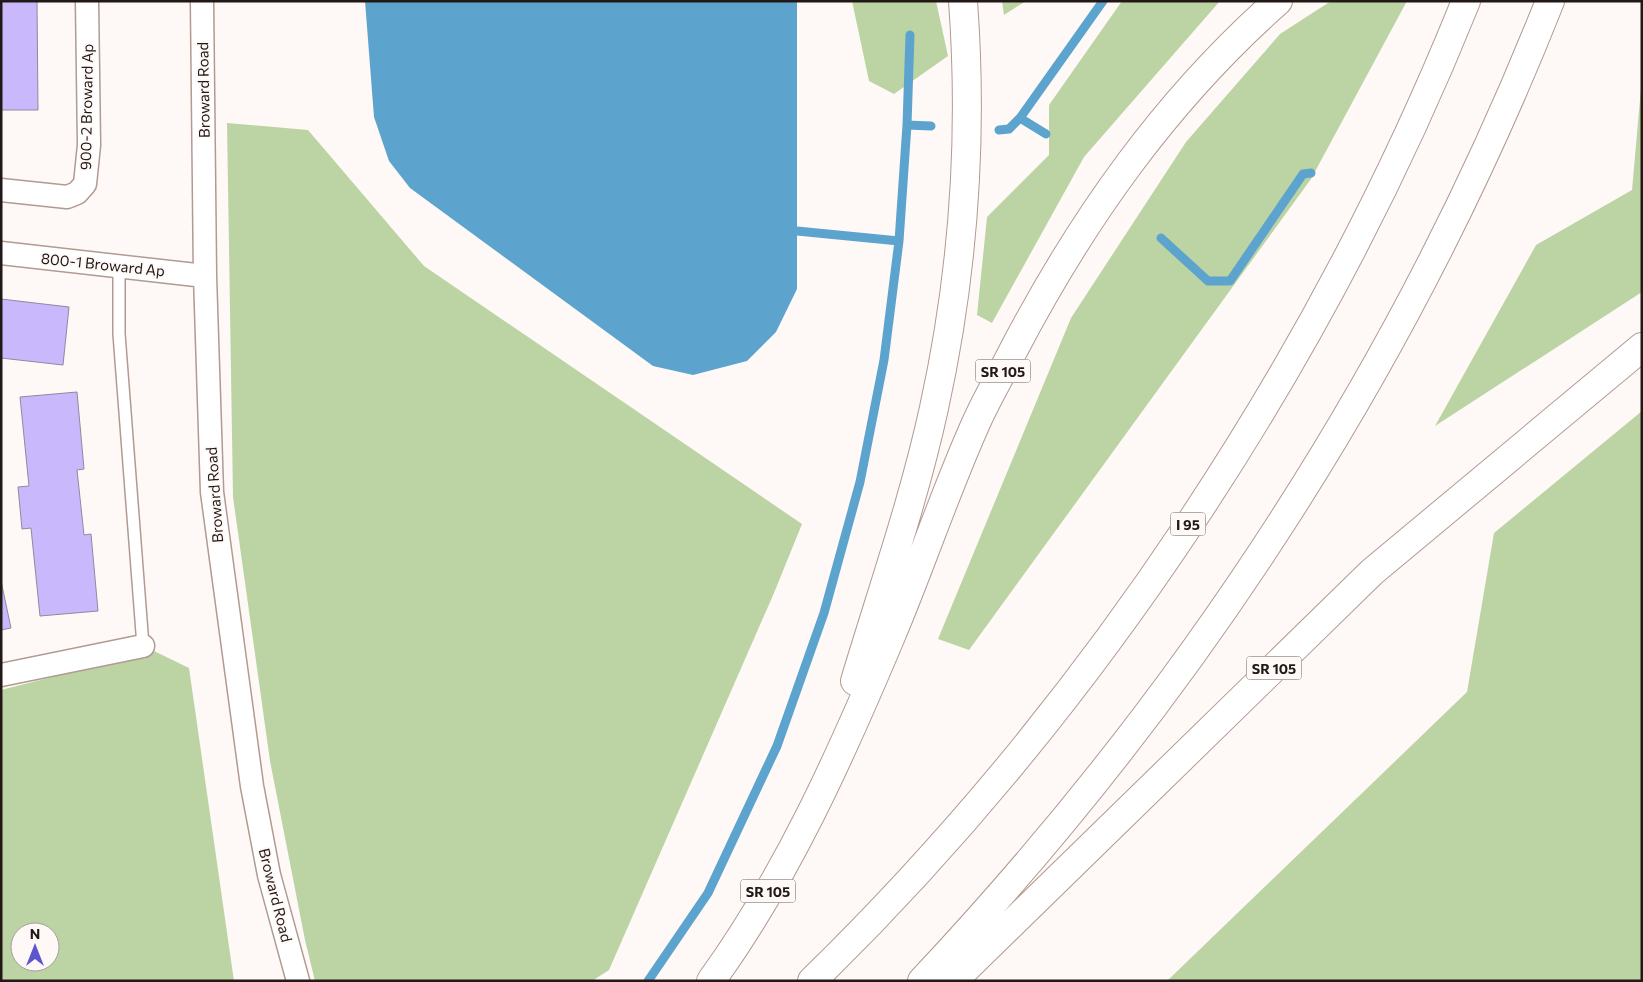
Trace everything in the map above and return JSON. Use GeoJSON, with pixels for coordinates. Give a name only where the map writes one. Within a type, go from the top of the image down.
{"type":"FeatureCollection","features":[{"type":"Feature","properties":{"kind":"highway"},"geometry":{"type":"LineString","coordinates":[[820,798],[908,507],[934,408],[952,302],[964,193],[967,101],[963,1]]}},
{"type":"Feature","properties":{"kind":"highway","name":"SR 105"},"geometry":{"type":"LineString","coordinates":[[711,981],[756,914],[820,798],[891,637],[977,422],[1048,285],[1106,195],[1172,108],[1238,37],[1278,1]]}},
{"type":"Feature","properties":{"kind":"highway","name":"I 95"},"geometry":{"type":"LineString","coordinates":[[812,981],[902,887],[978,802],[1036,732],[1129,611],[1205,498],[1290,361],[1350,250],[1412,125],[1466,1]]}},
{"type":"Feature","properties":{"kind":"highway"},"geometry":{"type":"LineString","coordinates":[[922,981],[1025,868],[1121,749],[1213,627],[1299,497],[1356,402],[1438,251],[1497,127],[1550,1]]}},
{"type":"Feature","properties":{"kind":"highway","name":"SR 105"},"geometry":{"type":"LineString","coordinates":[[954,981],[1372,572],[1642,347]]}},
{"type":"Feature","properties":{"kind":"street","name":"900-2 Broward Ap"},"geometry":{"type":"LineString","coordinates":[[1,190],[67,198],[78,193],[85,184],[89,145],[87,1]]}},
{"type":"Feature","properties":{"kind":"street","name":"Broward Road"},"geometry":{"type":"LineString","coordinates":[[202,1],[206,276],[212,492],[226,609],[252,786],[269,875],[298,981]]}},
{"type":"Feature","properties":{"kind":"street","name":"800-1 Broward Ap"},"geometry":{"type":"LineString","coordinates":[[1,253],[206,276]]}},
{"type":"Feature","properties":{"kind":"street"},"geometry":{"type":"LineString","coordinates":[[1,675],[143,646]]}},
{"type":"Feature","properties":{"kind":"lane"},"geometry":{"type":"LineString","coordinates":[[120,266],[120,334],[143,646]]}},
{"type":"Feature","properties":{"kind":"green space"},"geometry":{"type":"Polygon","coordinates":[[[852,1],[936,1],[948,56],[894,94],[869,81],[852,1]]]}},
{"type":"Feature","properties":{"kind":"green space"},"geometry":{"type":"Polygon","coordinates":[[[1002,1],[1026,1],[1004,15],[1002,1]]]}},
{"type":"Feature","properties":{"kind":"green space"},"geometry":{"type":"Polygon","coordinates":[[[1122,1],[1220,1],[1084,157],[992,323],[977,315],[987,217],[1049,155],[1049,105],[1122,1]]]}},
{"type":"Feature","properties":{"kind":"green space"},"geometry":{"type":"Polygon","coordinates":[[[1331,1],[1407,1],[1311,179],[969,650],[938,639],[1071,318],[1186,142],[1280,34],[1331,1]]]}},
{"type":"Feature","properties":{"kind":"green space"},"geometry":{"type":"Polygon","coordinates":[[[1642,77],[1642,292],[1435,426],[1536,245],[1632,190],[1642,77]]]}},
{"type":"Feature","properties":{"kind":"green space"},"geometry":{"type":"Polygon","coordinates":[[[227,123],[308,130],[424,266],[802,524],[774,593],[609,970],[592,981],[315,981],[305,940],[270,761],[233,497],[227,123]]]}},
{"type":"Feature","properties":{"kind":"green space"},"geometry":{"type":"Polygon","coordinates":[[[1642,411],[1642,981],[1167,981],[1467,692],[1494,533],[1642,411]]]}},
{"type":"Feature","properties":{"kind":"green space"},"geometry":{"type":"Polygon","coordinates":[[[154,651],[189,668],[234,981],[1,981],[1,690],[154,651]]]}},
{"type":"Feature","properties":{"kind":"water"},"geometry":{"type":"Polygon","coordinates":[[[365,1],[797,1],[797,289],[776,332],[747,361],[693,375],[653,366],[410,188],[389,161],[374,117],[365,1]]]}},
{"type":"Feature","properties":{"kind":"building"},"geometry":{"type":"Polygon","coordinates":[[[1,1],[37,1],[38,110],[1,110],[1,1]]]}},
{"type":"Feature","properties":{"kind":"building"},"geometry":{"type":"Polygon","coordinates":[[[1,299],[69,307],[63,365],[1,358],[1,299]]]}},
{"type":"Feature","properties":{"kind":"building"},"geometry":{"type":"Polygon","coordinates":[[[77,392],[84,469],[77,470],[84,535],[91,534],[98,611],[40,616],[31,528],[22,529],[18,487],[29,486],[20,397],[77,392]]]}},
{"type":"Feature","properties":{"kind":"building"},"geometry":{"type":"Polygon","coordinates":[[[1,581],[11,628],[1,630],[1,581]]]}},
{"type":"Feature","properties":{"kind":"waterway"},"geometry":{"type":"LineString","coordinates":[[999,130],[1009,129],[1020,118],[1103,1]]}},
{"type":"Feature","properties":{"kind":"waterway"},"geometry":{"type":"LineString","coordinates":[[907,125],[910,35]]}},
{"type":"Feature","properties":{"kind":"waterway"},"geometry":{"type":"LineString","coordinates":[[1020,118],[1046,134]]}},
{"type":"Feature","properties":{"kind":"waterway"},"geometry":{"type":"LineString","coordinates":[[899,241],[907,125],[931,126]]}},
{"type":"Feature","properties":{"kind":"waterway"},"geometry":{"type":"LineString","coordinates":[[1161,238],[1208,281],[1230,281],[1303,174],[1311,173]]}},
{"type":"Feature","properties":{"kind":"waterway"},"geometry":{"type":"LineString","coordinates":[[648,981],[708,893],[777,746],[824,613],[860,482],[884,360],[899,241],[797,231]]}}]}
